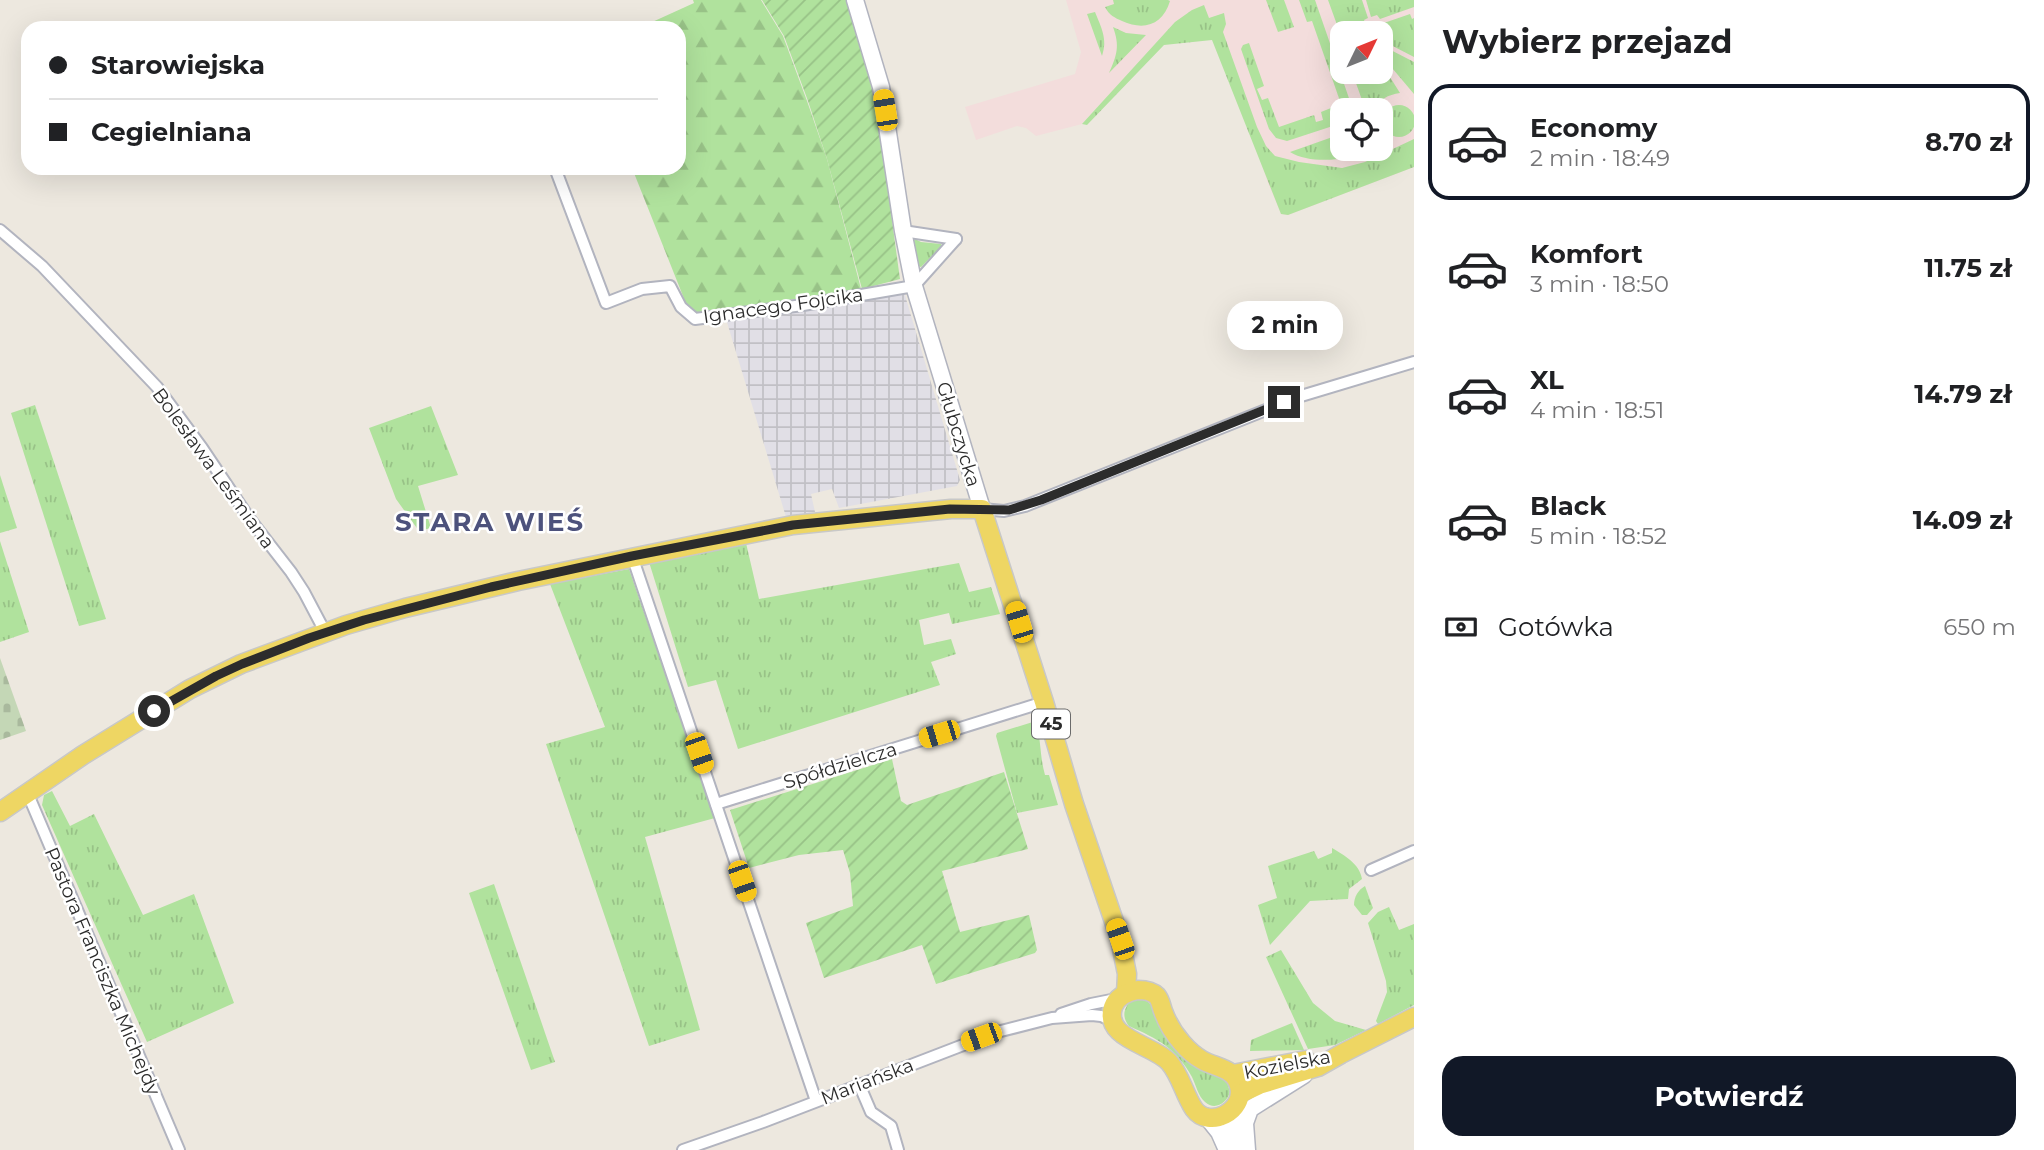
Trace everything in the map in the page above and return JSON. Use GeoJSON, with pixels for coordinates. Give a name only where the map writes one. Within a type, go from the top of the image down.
{"type":"FeatureCollection","features":[{"type":"Feature","properties":{"kind":"main road","name":"Głubczycka"},"geometry":{"type":"LineString","coordinates":[[855,0],[881,87],[914,286],[1074,804],[1120,939],[1127,974],[1122,996]]}},
{"type":"Feature","properties":{"kind":"main road"},"geometry":{"type":"LineString","coordinates":[[0,812],[118,733],[190,689],[254,659],[336,629],[405,608],[491,587],[632,556],[812,522],[950,509],[982,509]]}},
{"type":"Feature","properties":{"kind":"main road","name":"Głubczycka"},"geometry":{"type":"LineString","coordinates":[[1120,939],[1148,990]]}},
{"type":"Feature","properties":{"kind":"main road"},"geometry":{"type":"LineString","coordinates":[[1122,996],[1138,990],[1148,990]]}},
{"type":"Feature","properties":{"kind":"main road","name":"45"},"geometry":{"type":"LineString","coordinates":[[1148,990],[1159,998],[1169,1025],[1188,1050],[1204,1061],[1233,1074]]}},
{"type":"Feature","properties":{"kind":"main road","name":"45"},"geometry":{"type":"LineString","coordinates":[[1113,1021],[1114,1007],[1122,996]]}},
{"type":"Feature","properties":{"kind":"main road","name":"Kozielska"},"geometry":{"type":"LineString","coordinates":[[1207,1117],[1219,1117],[1229,1113],[1237,1101],[1259,1085],[1318,1067],[1414,1017]]}},
{"type":"Feature","properties":{"kind":"main road"},"geometry":{"type":"LineString","coordinates":[[1113,1021],[1124,1036],[1148,1047],[1169,1062],[1195,1110],[1207,1117],[1219,1132],[1227,1150]]}},
{"type":"Feature","properties":{"kind":"main road","name":"Kozielska"},"geometry":{"type":"LineString","coordinates":[[1233,1074],[1340,1054]]}},
{"type":"Feature","properties":{"kind":"main road"},"geometry":{"type":"LineString","coordinates":[[1247,1150],[1245,1123],[1250,1109],[1318,1067]]}},
{"type":"Feature","properties":{"kind":"main road"},"geometry":{"type":"LineString","coordinates":[[1233,1074],[1238,1083],[1232,1126],[1240,1150]]}},
{"type":"Feature","properties":{"kind":"street","name":"Ignacego Fojcika"},"geometry":{"type":"LineString","coordinates":[[558,175],[606,303],[642,289],[670,286],[681,307],[695,319],[803,305],[914,286]]}},
{"type":"Feature","properties":{"kind":"street","name":"Bolesława Leśmiana"},"geometry":{"type":"LineString","coordinates":[[0,230],[42,266],[156,387],[291,572],[323,628]]}},
{"type":"Feature","properties":{"kind":"street"},"geometry":{"type":"LineString","coordinates":[[903,231],[956,239],[914,286]]}},
{"type":"Feature","properties":{"kind":"street"},"geometry":{"type":"LineString","coordinates":[[982,509],[1004,510],[1025,506],[1284,402],[1414,362]]}},
{"type":"Feature","properties":{"kind":"street"},"geometry":{"type":"LineString","coordinates":[[632,556],[816,1101]]}},
{"type":"Feature","properties":{"kind":"street","name":"Spółdzielcza"},"geometry":{"type":"LineString","coordinates":[[716,804],[1044,702]]}},
{"type":"Feature","properties":{"kind":"street","name":"Pastora Franciszka Michejdy"},"geometry":{"type":"LineString","coordinates":[[27,792],[179,1150]]}},
{"type":"Feature","properties":{"kind":"street"},"geometry":{"type":"LineString","coordinates":[[1371,870],[1414,851]]}},
{"type":"Feature","properties":{"kind":"street","name":"Mariańska"},"geometry":{"type":"LineString","coordinates":[[683,1150],[997,1031],[1052,1018],[1122,996]]}},
{"type":"Feature","properties":{"kind":"street","name":"Mariańska"},"geometry":{"type":"LineString","coordinates":[[1052,1018],[1092,1015],[1113,1021]]}},
{"type":"Feature","properties":{"kind":"street"},"geometry":{"type":"LineString","coordinates":[[859,1084],[872,1112],[891,1126],[898,1150]]}},
{"type":"Feature","properties":{"kind":"shaded area"},"geometry":{"type":"Polygon","coordinates":[[[1066,0],[1414,0],[1414,167],[1288,215],[1281,214],[1216,31],[1165,35],[1082,124],[1036,136],[1026,128],[1017,126],[976,140],[965,107],[1075,74],[1081,52],[1066,0]]]}},
{"type":"Feature","properties":{"kind":"shaded area"},"geometry":{"type":"Polygon","coordinates":[[[904,292],[960,480],[957,486],[839,508],[832,489],[811,494],[815,512],[786,517],[726,319],[904,292]]]}},
{"type":"Feature","properties":{"kind":"green space"},"geometry":{"type":"Polygon","coordinates":[[[693,0],[761,0],[783,36],[827,159],[861,289],[696,314],[687,306],[635,175],[686,175],[686,21],[654,21],[694,3],[693,0]]]}},
{"type":"Feature","properties":{"kind":"green space"},"geometry":{"type":"Polygon","coordinates":[[[762,0],[846,0],[858,33],[875,102],[900,279],[862,289],[827,159],[808,101],[784,36],[762,0]]]}},
{"type":"Feature","properties":{"kind":"green space"},"geometry":{"type":"Polygon","coordinates":[[[1113,0],[1170,1],[1158,21],[1138,25],[1122,21],[1110,14],[1105,7],[1114,4],[1113,0]]]}},
{"type":"Feature","properties":{"kind":"green space"},"geometry":{"type":"Polygon","coordinates":[[[1266,0],[1284,0],[1294,27],[1278,32],[1266,0]]]}},
{"type":"Feature","properties":{"kind":"green space"},"geometry":{"type":"Polygon","coordinates":[[[1299,0],[1315,0],[1330,43],[1330,73],[1312,21],[1307,22],[1299,0]]]}},
{"type":"Feature","properties":{"kind":"green space"},"geometry":{"type":"Polygon","coordinates":[[[1328,0],[1362,0],[1368,18],[1364,21],[1336,21],[1328,0]]]}},
{"type":"Feature","properties":{"kind":"green space"},"geometry":{"type":"Polygon","coordinates":[[[1366,0],[1414,0],[1414,7],[1380,19],[1377,15],[1371,17],[1366,0]]]}},
{"type":"Feature","properties":{"kind":"green space"},"geometry":{"type":"Polygon","coordinates":[[[1204,5],[1209,18],[1224,13],[1226,24],[1223,32],[1257,127],[1266,146],[1275,156],[1342,168],[1367,161],[1393,161],[1393,149],[1414,139],[1414,167],[1288,215],[1281,214],[1212,40],[1164,45],[1087,125],[1082,124],[1175,22],[1204,5]]]}},
{"type":"Feature","properties":{"kind":"green space"},"geometry":{"type":"Polygon","coordinates":[[[1095,12],[1104,39],[1102,56],[1087,14],[1095,12]]]}},
{"type":"Feature","properties":{"kind":"green space"},"geometry":{"type":"Polygon","coordinates":[[[1410,14],[1412,19],[1414,18],[1414,57],[1393,46],[1393,21],[1390,21],[1410,14]]]}},
{"type":"Feature","properties":{"kind":"green space"},"geometry":{"type":"Polygon","coordinates":[[[1113,27],[1126,33],[1146,35],[1109,73],[1117,50],[1113,27]]]}},
{"type":"Feature","properties":{"kind":"green space"},"geometry":{"type":"Polygon","coordinates":[[[1249,43],[1264,86],[1257,89],[1262,100],[1268,98],[1279,127],[1314,115],[1316,122],[1323,120],[1321,112],[1330,108],[1330,127],[1287,141],[1276,138],[1269,129],[1241,49],[1243,45],[1249,43]]]}},
{"type":"Feature","properties":{"kind":"green space"},"geometry":{"type":"Polygon","coordinates":[[[1393,51],[1414,62],[1414,94],[1393,69],[1393,51]]]}},
{"type":"Feature","properties":{"kind":"green space"},"geometry":{"type":"Polygon","coordinates":[[[1393,82],[1400,93],[1384,98],[1361,98],[1356,84],[1393,82]]]}},
{"type":"Feature","properties":{"kind":"green space"},"geometry":{"type":"Polygon","coordinates":[[[1334,84],[1344,84],[1349,98],[1339,98],[1334,84]]]}},
{"type":"Feature","properties":{"kind":"green space"},"geometry":{"type":"Polygon","coordinates":[[[1393,106],[1411,109],[1414,115],[1414,127],[1411,133],[1405,136],[1393,136],[1393,106]]]}},
{"type":"Feature","properties":{"kind":"green space"},"geometry":{"type":"Polygon","coordinates":[[[1330,138],[1330,159],[1304,158],[1290,152],[1330,138]]]}},
{"type":"Feature","properties":{"kind":"green space"},"geometry":{"type":"Polygon","coordinates":[[[915,239],[942,246],[921,267],[917,266],[912,243],[915,239]]]}},
{"type":"Feature","properties":{"kind":"green space"},"geometry":{"type":"Polygon","coordinates":[[[35,405],[106,619],[79,626],[11,413],[35,405]]]}},
{"type":"Feature","properties":{"kind":"green space"},"geometry":{"type":"Polygon","coordinates":[[[431,406],[458,475],[418,486],[431,528],[419,531],[396,499],[369,428],[431,406]]]}},
{"type":"Feature","properties":{"kind":"green space"},"geometry":{"type":"Polygon","coordinates":[[[0,475],[17,528],[0,533],[0,475]]]}},
{"type":"Feature","properties":{"kind":"green space"},"geometry":{"type":"Polygon","coordinates":[[[0,541],[29,632],[0,642],[0,541]]]}},
{"type":"Feature","properties":{"kind":"green space"},"geometry":{"type":"Polygon","coordinates":[[[746,543],[759,599],[959,563],[969,592],[991,587],[1000,614],[952,624],[949,613],[919,620],[924,645],[951,639],[956,654],[931,662],[940,685],[738,749],[716,680],[688,687],[649,562],[746,543]]]}},
{"type":"Feature","properties":{"kind":"green space"},"geometry":{"type":"Polygon","coordinates":[[[629,569],[715,818],[645,837],[700,1030],[649,1046],[546,744],[605,727],[550,584],[629,569]]]}},
{"type":"Feature","properties":{"kind":"green space"},"geometry":{"type":"Polygon","coordinates":[[[0,658],[26,731],[0,740],[0,658]]]}},
{"type":"Feature","properties":{"kind":"green space"},"geometry":{"type":"Polygon","coordinates":[[[1036,721],[1045,775],[1049,775],[1058,805],[1017,813],[996,736],[997,733],[1036,721]]]}},
{"type":"Feature","properties":{"kind":"green space"},"geometry":{"type":"Polygon","coordinates":[[[892,759],[901,801],[907,805],[1004,772],[1028,849],[942,871],[960,932],[1029,915],[1037,950],[1035,953],[936,984],[922,945],[824,978],[806,923],[853,906],[850,873],[843,850],[799,855],[749,868],[730,810],[892,759]]]}},
{"type":"Feature","properties":{"kind":"green space"},"geometry":{"type":"Polygon","coordinates":[[[52,791],[70,826],[94,814],[143,915],[194,894],[234,1003],[147,1042],[42,805],[44,795],[52,791]]]}},
{"type":"Feature","properties":{"kind":"green space"},"geometry":{"type":"Polygon","coordinates":[[[1332,848],[1355,864],[1362,879],[1349,889],[1348,899],[1310,901],[1270,945],[1258,905],[1277,898],[1268,866],[1314,851],[1318,859],[1332,853],[1332,848]]]}},
{"type":"Feature","properties":{"kind":"green space"},"geometry":{"type":"Polygon","coordinates":[[[494,884],[555,1062],[531,1070],[469,893],[494,884]]]}},
{"type":"Feature","properties":{"kind":"green space"},"geometry":{"type":"Polygon","coordinates":[[[1365,886],[1373,908],[1367,915],[1362,915],[1354,902],[1358,892],[1365,886]]]}},
{"type":"Feature","properties":{"kind":"green space"},"geometry":{"type":"Polygon","coordinates":[[[1389,907],[1399,930],[1414,924],[1414,1005],[1378,1024],[1376,1021],[1387,992],[1386,981],[1368,923],[1378,912],[1389,907]]]}},
{"type":"Feature","properties":{"kind":"green space"},"geometry":{"type":"Polygon","coordinates":[[[1281,950],[1313,1003],[1335,1021],[1366,1030],[1335,1045],[1308,1049],[1266,957],[1281,950]]]}},
{"type":"Feature","properties":{"kind":"green space"},"geometry":{"type":"Polygon","coordinates":[[[1144,998],[1226,1079],[1230,1092],[1223,1102],[1213,1106],[1205,1102],[1186,1067],[1173,1052],[1157,1040],[1129,1026],[1124,1015],[1127,1005],[1133,999],[1144,998]]]}},
{"type":"Feature","properties":{"kind":"green space"},"geometry":{"type":"Polygon","coordinates":[[[1292,1023],[1304,1050],[1250,1051],[1251,1040],[1292,1023]]]}},
{"type":"Feature","properties":{"kind":"district","name":"STARA WIEŚ"},"geometry":{"type":"Point","coordinates":[490,522]}},
{"type":"Feature","properties":{"kind":"route"},"geometry":{"type":"LineString","coordinates":[[154,711],[190,689],[242,664],[326,632],[405,608],[632,556],[793,525],[950,509],[1014,509],[1284,402]]}}]}
